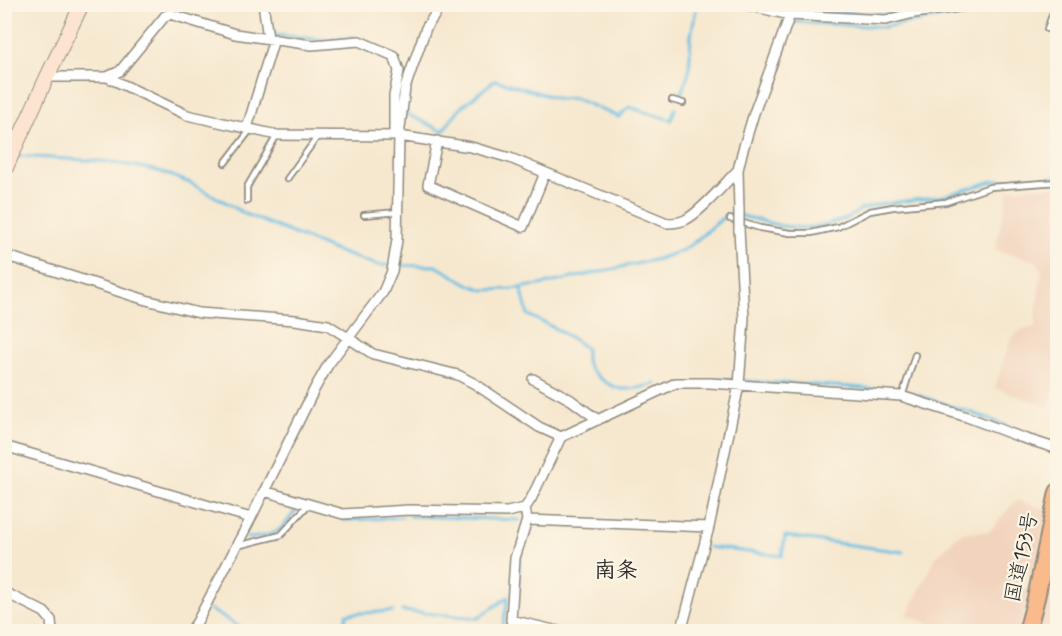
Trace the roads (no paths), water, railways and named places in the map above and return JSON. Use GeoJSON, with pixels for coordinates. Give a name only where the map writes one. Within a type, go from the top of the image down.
{"type":"FeatureCollection","features":[{"type":"Feature","properties":{"kind":"highway","name":"国道153号"},"geometry":{"type":"LineString","coordinates":[[1027,632],[1058,492]]}},
{"type":"Feature","properties":{"kind":"street"},"geometry":{"type":"LineString","coordinates":[[4,172],[11,152],[82,4]]}},
{"type":"Feature","properties":{"kind":"street"},"geometry":{"type":"LineString","coordinates":[[249,128],[271,39],[264,10],[266,4]]}},
{"type":"Feature","properties":{"kind":"street"},"geometry":{"type":"LineString","coordinates":[[397,136],[405,88],[426,28],[442,4]]}},
{"type":"Feature","properties":{"kind":"street"},"geometry":{"type":"LineString","coordinates":[[742,4],[790,15],[886,20],[914,13],[980,4]]}},
{"type":"Feature","properties":{"kind":"street"},"geometry":{"type":"LineString","coordinates":[[46,77],[107,77],[120,71],[165,16],[170,14],[235,34],[312,45],[359,41],[394,56],[399,71],[394,96],[398,212],[397,240],[392,271],[382,292],[328,365],[315,388],[190,632]]}},
{"type":"Feature","properties":{"kind":"street"},"geometry":{"type":"LineString","coordinates":[[681,632],[709,526],[739,385],[744,319],[738,170],[754,113],[790,15]]}},
{"type":"Feature","properties":{"kind":"street"},"geometry":{"type":"LineString","coordinates":[[107,77],[187,115],[276,135],[397,136],[471,147],[510,158],[667,223],[675,224],[685,221],[738,170]]}},
{"type":"Feature","properties":{"kind":"street"},"geometry":{"type":"LineString","coordinates":[[437,141],[428,185],[523,227],[545,173]]}},
{"type":"Feature","properties":{"kind":"street"},"geometry":{"type":"LineString","coordinates":[[4,255],[146,300],[199,313],[295,320],[328,325],[373,354],[458,375],[539,427],[561,436]]}},
{"type":"Feature","properties":{"kind":"street"},"geometry":{"type":"LineString","coordinates":[[534,379],[598,420]]}},
{"type":"Feature","properties":{"kind":"street"},"geometry":{"type":"LineString","coordinates":[[562,632],[511,620],[515,558],[527,520],[525,508],[561,436],[676,383],[710,383],[902,397],[1058,449]]}},
{"type":"Feature","properties":{"kind":"street"},"geometry":{"type":"LineString","coordinates":[[4,446],[250,518]]}},
{"type":"Feature","properties":{"kind":"street"},"geometry":{"type":"LineString","coordinates":[[264,491],[343,514],[409,510],[507,512],[525,508]]}},
{"type":"Feature","properties":{"kind":"street"},"geometry":{"type":"LineString","coordinates":[[527,520],[709,526]]}},
{"type":"Feature","properties":{"kind":"street"},"geometry":{"type":"LineString","coordinates":[[4,592],[44,612],[51,620],[52,632]]}},
{"type":"Feature","properties":{"kind":"lane"},"geometry":{"type":"LineString","coordinates":[[1047,29],[1056,4]]}},
{"type":"Feature","properties":{"kind":"lane"},"geometry":{"type":"LineString","coordinates":[[672,100],[683,103]]}},
{"type":"Feature","properties":{"kind":"lane"},"geometry":{"type":"LineString","coordinates":[[225,163],[249,128]]}},
{"type":"Feature","properties":{"kind":"lane"},"geometry":{"type":"LineString","coordinates":[[247,201],[247,187],[276,135]]}},
{"type":"Feature","properties":{"kind":"lane"},"geometry":{"type":"LineString","coordinates":[[287,179],[318,136]]}},
{"type":"Feature","properties":{"kind":"lane"},"geometry":{"type":"LineString","coordinates":[[730,219],[760,228],[790,233],[811,233],[838,227],[870,211],[946,202],[990,187],[1058,182]]}},
{"type":"Feature","properties":{"kind":"lane"},"geometry":{"type":"LineString","coordinates":[[364,215],[398,212]]}},
{"type":"Feature","properties":{"kind":"lane"},"geometry":{"type":"LineString","coordinates":[[902,397],[915,355]]}},
{"type":"Feature","properties":{"kind":"lane"},"geometry":{"type":"LineString","coordinates":[[236,546],[281,535],[309,504]]}},
{"type":"Feature","properties":{"kind":"lane"},"geometry":{"type":"LineString","coordinates":[[506,632],[511,620]]}},
{"type":"Feature","properties":{"kind":"waterway"},"geometry":{"type":"LineString","coordinates":[[681,94],[689,72],[691,35],[697,4]]}},
{"type":"Feature","properties":{"kind":"waterway"},"geometry":{"type":"LineString","coordinates":[[773,4],[810,10],[885,15],[899,12]]}},
{"type":"Feature","properties":{"kind":"waterway"},"geometry":{"type":"LineString","coordinates":[[794,22],[884,27],[994,8],[1001,4]]}},
{"type":"Feature","properties":{"kind":"waterway"},"geometry":{"type":"LineString","coordinates":[[270,20],[274,35],[326,40]]}},
{"type":"Feature","properties":{"kind":"waterway"},"geometry":{"type":"LineString","coordinates":[[332,39],[354,37]]}},
{"type":"Feature","properties":{"kind":"waterway"},"geometry":{"type":"LineString","coordinates":[[357,46],[390,61]]}},
{"type":"Feature","properties":{"kind":"waterway"},"geometry":{"type":"LineString","coordinates":[[405,113],[443,131],[459,109],[495,80],[559,99],[574,98],[619,117],[629,107],[671,120],[675,109]]}},
{"type":"Feature","properties":{"kind":"waterway"},"geometry":{"type":"LineString","coordinates":[[17,156],[100,161],[162,172],[190,183],[245,214],[336,251],[377,265],[436,266],[484,290],[545,284],[658,259],[681,251],[725,216],[734,214],[782,226],[802,228],[823,226],[846,219],[860,210],[875,205],[944,196],[993,181],[1047,179],[1058,176]]}},
{"type":"Feature","properties":{"kind":"waterway"},"geometry":{"type":"LineString","coordinates":[[521,288],[528,315],[565,334],[586,349],[589,368],[602,380],[622,389],[656,384]]}},
{"type":"Feature","properties":{"kind":"waterway"},"geometry":{"type":"LineString","coordinates":[[720,379],[733,380]]}},
{"type":"Feature","properties":{"kind":"waterway"},"geometry":{"type":"LineString","coordinates":[[744,381],[899,391]]}},
{"type":"Feature","properties":{"kind":"waterway"},"geometry":{"type":"LineString","coordinates":[[908,392],[1039,438]]}},
{"type":"Feature","properties":{"kind":"waterway"},"geometry":{"type":"LineString","coordinates":[[247,538],[265,536],[278,531],[298,507]]}},
{"type":"Feature","properties":{"kind":"waterway"},"geometry":{"type":"LineString","coordinates":[[410,516],[520,520]]}},
{"type":"Feature","properties":{"kind":"waterway"},"geometry":{"type":"LineString","coordinates":[[343,520],[403,517]]}},
{"type":"Feature","properties":{"kind":"waterway"},"geometry":{"type":"LineString","coordinates":[[708,547],[782,556],[785,536],[903,552]]}},
{"type":"Feature","properties":{"kind":"waterway"},"geometry":{"type":"LineString","coordinates":[[518,592],[520,554]]}},
{"type":"Feature","properties":{"kind":"waterway"},"geometry":{"type":"LineString","coordinates":[[402,611],[478,618],[508,597]]}},
{"type":"Feature","properties":{"kind":"waterway"},"geometry":{"type":"LineString","coordinates":[[502,632],[508,599]]}},
{"type":"Feature","properties":{"kind":"waterway"},"geometry":{"type":"LineString","coordinates":[[209,609],[248,632]]}},
{"type":"Feature","properties":{"kind":"waterway"},"geometry":{"type":"LineString","coordinates":[[343,632],[347,614],[393,611]]}},
{"type":"Feature","properties":{"kind":"district","name":"南条"},"geometry":{"type":"Point","coordinates":[616,569]}}]}
